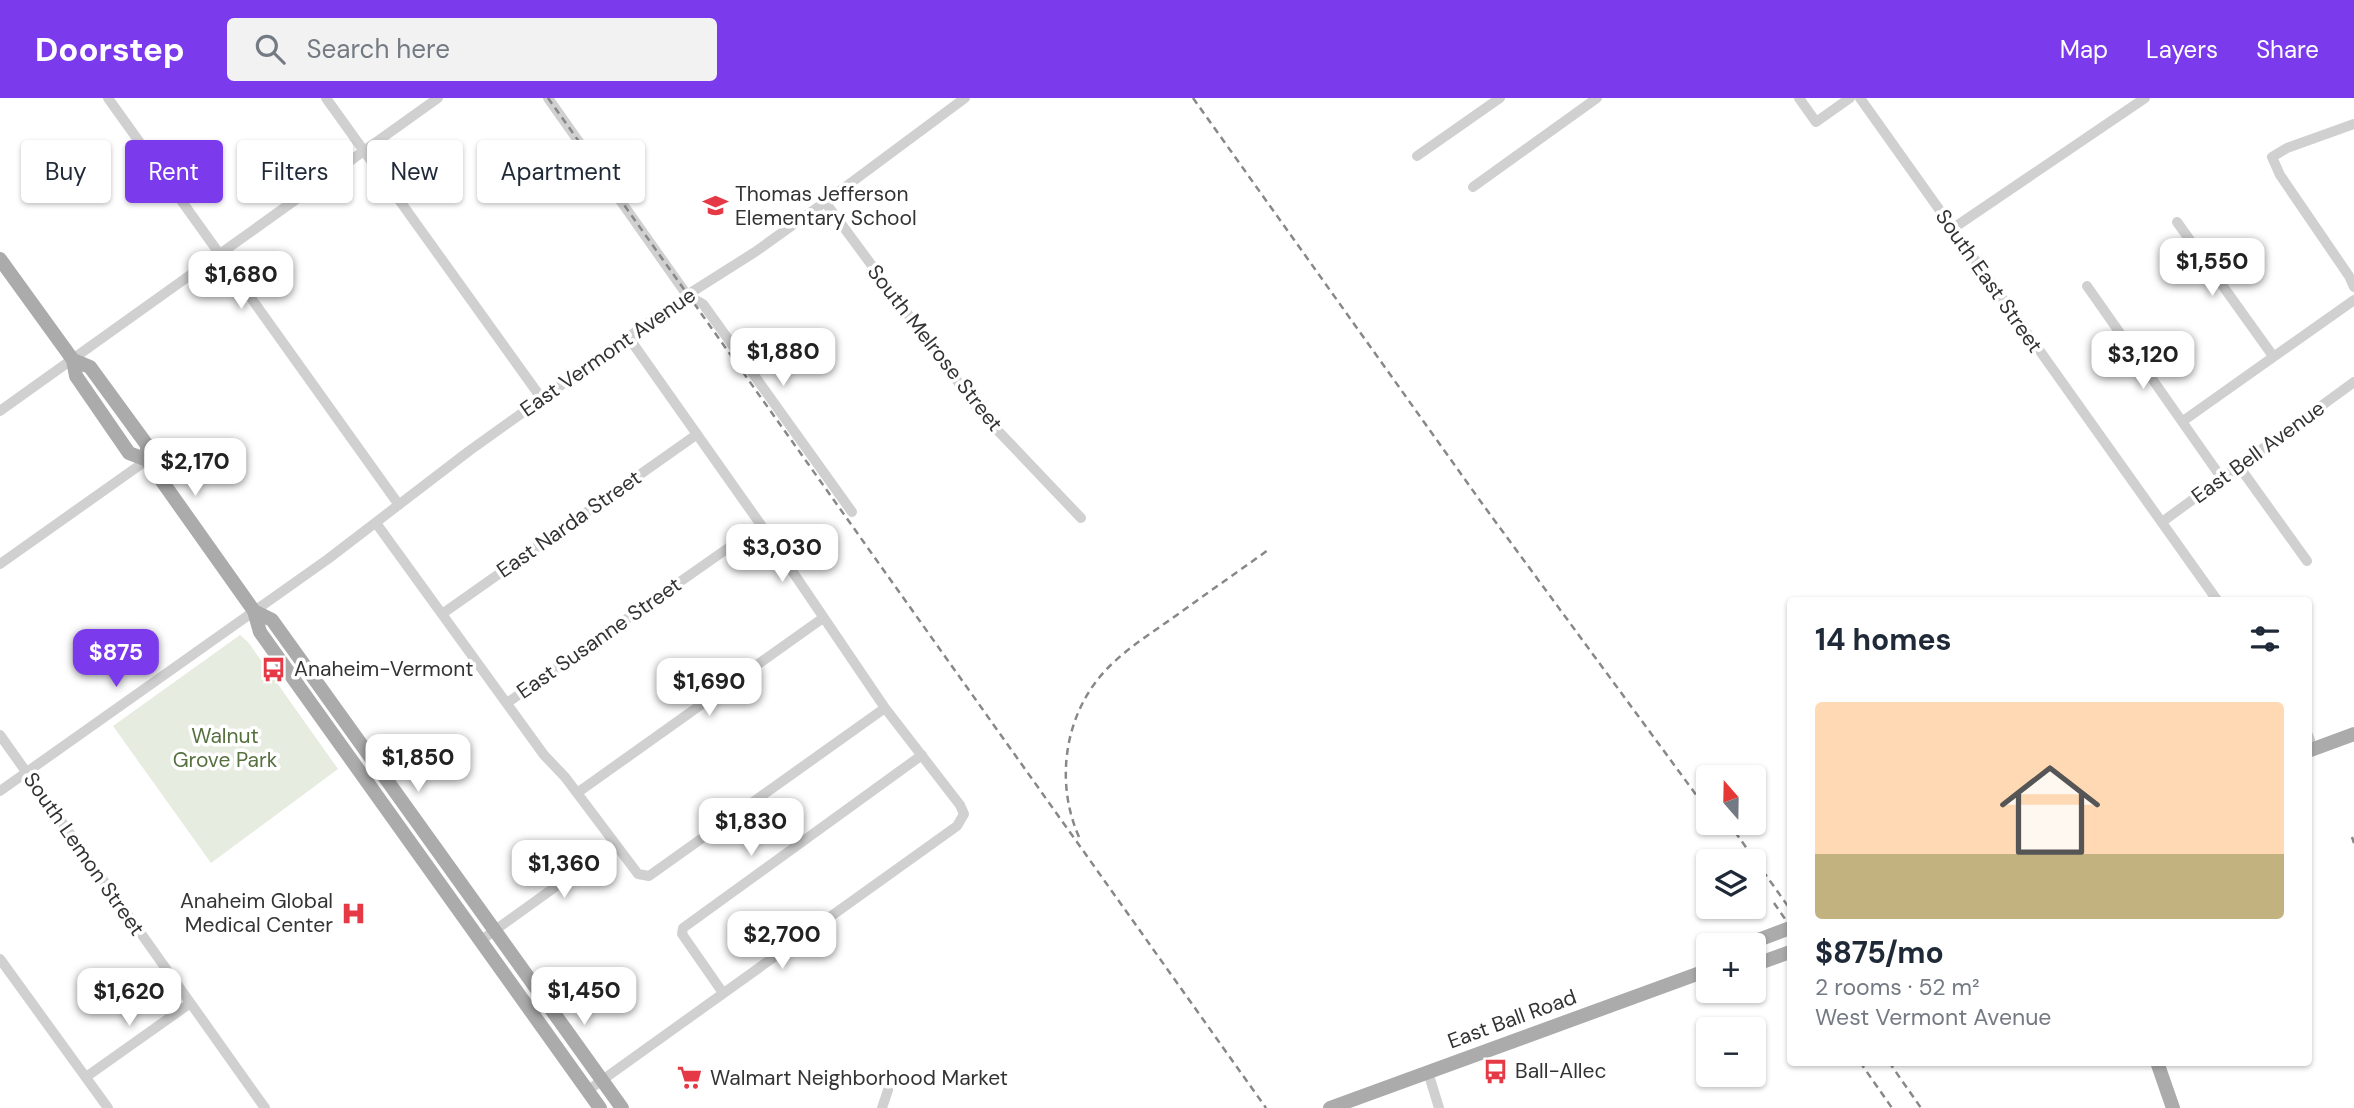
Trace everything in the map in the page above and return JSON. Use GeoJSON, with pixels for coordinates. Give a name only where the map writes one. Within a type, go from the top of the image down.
{"type":"FeatureCollection","features":[{"type":"Feature","properties":{"kind":"main road"},"geometry":{"type":"LineString","coordinates":[[2,265],[73,360],[76,376],[129,453],[147,460],[254,611],[260,632],[600,1108]]}},
{"type":"Feature","properties":{"kind":"main road"},"geometry":{"type":"LineString","coordinates":[[254,611],[272,620],[622,1108]]}},
{"type":"Feature","properties":{"kind":"main road"},"geometry":{"type":"LineString","coordinates":[[2312,744],[2354,734]]}},
{"type":"Feature","properties":{"kind":"main road"},"geometry":{"type":"LineString","coordinates":[[1766,938],[1787,930]]}},
{"type":"Feature","properties":{"kind":"main road"},"geometry":{"type":"LineString","coordinates":[[1766,961],[1787,953]]}},
{"type":"Feature","properties":{"kind":"main road"},"geometry":{"type":"LineString","coordinates":[[500,970],[511,970],[527,991],[540,994]]}},
{"type":"Feature","properties":{"kind":"main road","name":"East Ball Road"},"geometry":{"type":"LineString","coordinates":[[1331,1108],[1696,974]]}},
{"type":"Feature","properties":{"kind":"main road"},"geometry":{"type":"LineString","coordinates":[[2158,1066],[2174,1108]]}},
{"type":"Feature","properties":{"kind":"street"},"geometry":{"type":"LineString","coordinates":[[108,98],[399,505]]}},
{"type":"Feature","properties":{"kind":"street"},"geometry":{"type":"LineString","coordinates":[[327,98],[542,399]]}},
{"type":"Feature","properties":{"kind":"street"},"geometry":{"type":"LineString","coordinates":[[0,411],[438,98]]}},
{"type":"Feature","properties":{"kind":"street"},"geometry":{"type":"LineString","coordinates":[[548,98],[687,295],[703,304],[852,512]]}},
{"type":"Feature","properties":{"kind":"street","name":"East Vermont Avenue"},"geometry":{"type":"LineString","coordinates":[[0,791],[376,523],[469,451],[687,295],[755,252],[825,202],[965,98]]}},
{"type":"Feature","properties":{"kind":"street"},"geometry":{"type":"LineString","coordinates":[[1417,156],[1500,98]]}},
{"type":"Feature","properties":{"kind":"street"},"geometry":{"type":"LineString","coordinates":[[1473,187],[1597,98]]}},
{"type":"Feature","properties":{"kind":"street"},"geometry":{"type":"LineString","coordinates":[[1799,98],[1816,122],[1850,98]]}},
{"type":"Feature","properties":{"kind":"street","name":"South East Street"},"geometry":{"type":"LineString","coordinates":[[1860,98],[2215,597]]}},
{"type":"Feature","properties":{"kind":"street"},"geometry":{"type":"LineString","coordinates":[[1952,229],[2146,98]]}},
{"type":"Feature","properties":{"kind":"street"},"geometry":{"type":"LineString","coordinates":[[2354,124],[2287,148],[2272,157],[2280,175],[2354,287]]}},
{"type":"Feature","properties":{"kind":"street","name":"South Melrose Street"},"geometry":{"type":"LineString","coordinates":[[825,202],[981,413],[1081,518]]}},
{"type":"Feature","properties":{"kind":"street"},"geometry":{"type":"LineString","coordinates":[[2177,222],[2273,356]]}},
{"type":"Feature","properties":{"kind":"street"},"geometry":{"type":"LineString","coordinates":[[2087,285],[2223,480]]}},
{"type":"Feature","properties":{"kind":"street"},"geometry":{"type":"LineString","coordinates":[[2183,421],[2354,300]]}},
{"type":"Feature","properties":{"kind":"street"},"geometry":{"type":"LineString","coordinates":[[587,1091],[957,826],[964,814],[960,805],[885,708],[761,525],[629,338]]}},
{"type":"Feature","properties":{"kind":"street","name":"East Bell Avenue"},"geometry":{"type":"LineString","coordinates":[[2162,522],[2352,387]]}},
{"type":"Feature","properties":{"kind":"street","name":"East Narda Street"},"geometry":{"type":"LineString","coordinates":[[442,614],[696,435]]}},
{"type":"Feature","properties":{"kind":"street"},"geometry":{"type":"LineString","coordinates":[[0,564],[147,460]]}},
{"type":"Feature","properties":{"kind":"street"},"geometry":{"type":"LineString","coordinates":[[2238,466],[2307,561]]}},
{"type":"Feature","properties":{"kind":"street"},"geometry":{"type":"LineString","coordinates":[[376,523],[544,755],[643,877],[649,876],[885,708]]}},
{"type":"Feature","properties":{"kind":"street","name":"East Susanne Street"},"geometry":{"type":"LineString","coordinates":[[507,703],[761,525]]}},
{"type":"Feature","properties":{"kind":"street"},"geometry":{"type":"LineString","coordinates":[[577,793],[823,618]]}},
{"type":"Feature","properties":{"kind":"street","name":"South Lemon Street"},"geometry":{"type":"LineString","coordinates":[[0,735],[265,1108]]}},
{"type":"Feature","properties":{"kind":"street"},"geometry":{"type":"LineString","coordinates":[[723,993],[682,934],[682,928],[922,755]]}},
{"type":"Feature","properties":{"kind":"street"},"geometry":{"type":"LineString","coordinates":[[480,941],[615,844]]}},
{"type":"Feature","properties":{"kind":"street"},"geometry":{"type":"LineString","coordinates":[[0,959],[108,1108]]}},
{"type":"Feature","properties":{"kind":"street"},"geometry":{"type":"LineString","coordinates":[[86,1077],[189,1004]]}},
{"type":"Feature","properties":{"kind":"street"},"geometry":{"type":"LineString","coordinates":[[1428,1072],[1439,1108]]}},
{"type":"Feature","properties":{"kind":"street"},"geometry":{"type":"LineString","coordinates":[[882,1108],[888,1090]]}},
{"type":"Feature","properties":{"kind":"green space","name":"Walnut Grove Park"},"geometry":{"type":"Polygon","coordinates":[[[240,635],[248,642],[338,769],[211,863],[113,726],[240,635]]]}},
{"type":"Feature","properties":{"kind":"railway"},"geometry":{"type":"LineString","coordinates":[[548,98],[1266,1108]]}},
{"type":"Feature","properties":{"kind":"railway"},"geometry":{"type":"LineString","coordinates":[[1193,98],[1481,502],[1696,795]]}},
{"type":"Feature","properties":{"kind":"railway"},"geometry":{"type":"LineString","coordinates":[[1079,837],[1067,795],[1066,773],[1072,729],[1090,690],[1104,672],[1131,647],[1268,550]]}},
{"type":"Feature","properties":{"kind":"railway"},"geometry":{"type":"LineString","coordinates":[[1737,835],[1787,905]]}},
{"type":"Feature","properties":{"kind":"railway"},"geometry":{"type":"LineString","coordinates":[[2352,837],[2354,843]]}},
{"type":"Feature","properties":{"kind":"railway"},"geometry":{"type":"LineString","coordinates":[[1774,903],[1787,922]]}},
{"type":"Feature","properties":{"kind":"railway"},"geometry":{"type":"LineString","coordinates":[[1863,1066],[1892,1108]]}},
{"type":"Feature","properties":{"kind":"railway"},"geometry":{"type":"LineString","coordinates":[[1892,1066],[1921,1108]]}},
{"type":"Feature","properties":{"kind":"place","name":"Thomas Jefferson Elementary School"},"geometry":{"type":"Point","coordinates":[715,206]}},
{"type":"Feature","properties":{"kind":"place","name":"Anaheim-Vermont"},"geometry":{"type":"Point","coordinates":[274,669]}},
{"type":"Feature","properties":{"kind":"place","name":"Anaheim Global Medical Center"},"geometry":{"type":"Point","coordinates":[353,913]}},
{"type":"Feature","properties":{"kind":"place","name":"Ball-Allec"},"geometry":{"type":"Point","coordinates":[1495,1071]}},
{"type":"Feature","properties":{"kind":"place","name":"Walmart Neighborhood Market"},"geometry":{"type":"Point","coordinates":[690,1078]}}]}
